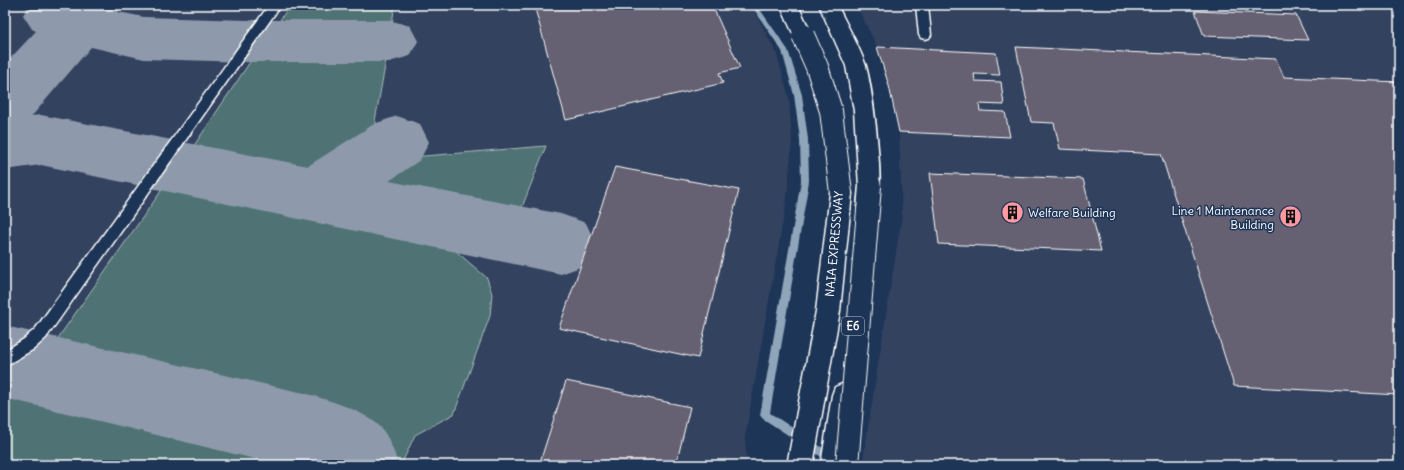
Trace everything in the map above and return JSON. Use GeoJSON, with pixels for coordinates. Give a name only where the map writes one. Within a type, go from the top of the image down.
{"type":"FeatureCollection","features":[{"type":"Feature","properties":{"kind":"highway","name":"NAIA EXPRESSWAY"},"geometry":{"type":"LineString","coordinates":[[789,5],[817,67],[830,111],[840,192],[828,311],[800,465]]}},
{"type":"Feature","properties":{"kind":"highway","name":"E6"},"geometry":{"type":"LineString","coordinates":[[828,5],[856,66],[864,110],[870,186],[864,253],[834,465]]}},
{"type":"Feature","properties":{"kind":"highway"},"geometry":{"type":"LineString","coordinates":[[847,465],[870,186]]}},
{"type":"Feature","properties":{"kind":"lane"},"geometry":{"type":"LineString","coordinates":[[5,359],[29,344],[41,333],[275,5]]}},
{"type":"Feature","properties":{"kind":"lane"},"geometry":{"type":"LineString","coordinates":[[922,5],[925,35]]}},
{"type":"Feature","properties":{"kind":"shaded area"},"geometry":{"type":"Polygon","coordinates":[[[5,5],[751,5],[776,52],[789,98],[792,142],[787,198],[745,438],[747,465],[5,465],[5,5]]]}},
{"type":"Feature","properties":{"kind":"shaded area"},"geometry":{"type":"Polygon","coordinates":[[[856,5],[1399,5],[1399,465],[862,465],[902,215],[899,132],[889,86],[877,47],[856,5]]]}},
{"type":"Feature","properties":{"kind":"green space"},"geometry":{"type":"Polygon","coordinates":[[[290,5],[395,5],[391,29],[274,29],[290,5]]]}},
{"type":"Feature","properties":{"kind":"green space"},"geometry":{"type":"Polygon","coordinates":[[[256,53],[387,55],[375,121],[385,131],[321,174],[300,176],[187,156],[256,53]]]}},
{"type":"Feature","properties":{"kind":"green space"},"geometry":{"type":"Polygon","coordinates":[[[546,146],[519,215],[355,187],[397,158],[405,156],[412,157],[546,146]]]}},
{"type":"Feature","properties":{"kind":"green space"},"geometry":{"type":"Polygon","coordinates":[[[166,184],[440,234],[457,252],[487,278],[492,294],[490,316],[454,414],[415,435],[401,465],[383,465],[372,445],[363,437],[343,425],[310,412],[51,348],[166,184]]]}},
{"type":"Feature","properties":{"kind":"green space"},"geometry":{"type":"Polygon","coordinates":[[[5,386],[294,452],[302,465],[5,465],[5,386]]]}},
{"type":"Feature","properties":{"kind":"building"},"geometry":{"type":"Polygon","coordinates":[[[534,5],[712,5],[740,68],[719,73],[723,83],[566,120],[534,5]]]}},
{"type":"Feature","properties":{"kind":"building"},"geometry":{"type":"Polygon","coordinates":[[[1195,11],[1296,15],[1308,40],[1204,36],[1195,11]]]}},
{"type":"Feature","properties":{"kind":"building"},"geometry":{"type":"Polygon","coordinates":[[[877,47],[996,53],[1000,75],[974,74],[975,81],[1001,82],[1004,105],[979,104],[980,111],[1005,112],[1010,137],[899,132],[889,86],[877,47]]]}},
{"type":"Feature","properties":{"kind":"building","name":"Line 1 Maintenance Building"},"geometry":{"type":"Polygon","coordinates":[[[1016,47],[1276,59],[1284,77],[1399,82],[1399,395],[1234,386],[1161,154],[1060,149],[1054,123],[1031,122],[1016,47]]]}},
{"type":"Feature","properties":{"kind":"building"},"geometry":{"type":"Polygon","coordinates":[[[615,167],[739,190],[698,358],[559,328],[615,167]]]}},
{"type":"Feature","properties":{"kind":"building","name":"Welfare Building"},"geometry":{"type":"Polygon","coordinates":[[[930,173],[1083,179],[1101,251],[939,244],[930,173]]]}},
{"type":"Feature","properties":{"kind":"building"},"geometry":{"type":"Polygon","coordinates":[[[566,381],[690,407],[676,465],[539,465],[566,381]]]}},
{"type":"Feature","properties":{"kind":"waterway"},"geometry":{"type":"LineString","coordinates":[[754,5],[785,50],[798,95],[804,139],[805,181],[765,415],[832,459]]}},
{"type":"Feature","properties":{"kind":"taxiway"},"geometry":{"type":"LineString","coordinates":[[78,22],[94,5]]}},
{"type":"Feature","properties":{"kind":"taxiway"},"geometry":{"type":"LineString","coordinates":[[52,15],[78,22]]}},
{"type":"Feature","properties":{"kind":"taxiway"},"geometry":{"type":"LineString","coordinates":[[5,104],[78,22]]}},
{"type":"Feature","properties":{"kind":"taxiway"},"geometry":{"type":"LineString","coordinates":[[78,22],[109,31],[144,38],[248,41],[389,41]]}},
{"type":"Feature","properties":{"kind":"taxiway"},"geometry":{"type":"LineString","coordinates":[[5,144],[41,140],[316,195]]}},
{"type":"Feature","properties":{"kind":"taxiway"},"geometry":{"type":"LineString","coordinates":[[316,195],[397,142]]}},
{"type":"Feature","properties":{"kind":"taxiway"},"geometry":{"type":"LineString","coordinates":[[316,195],[561,244]]}},
{"type":"Feature","properties":{"kind":"taxiway"},"geometry":{"type":"LineString","coordinates":[[5,362],[304,432],[328,440],[342,447],[354,458],[358,465]]}},
{"type":"Feature","properties":{"kind":"place","name":"Welfare Building"},"geometry":{"type":"Point","coordinates":[1013,212]}},
{"type":"Feature","properties":{"kind":"place","name":"Line 1 Maintenance Building"},"geometry":{"type":"Point","coordinates":[1290,217]}}]}
